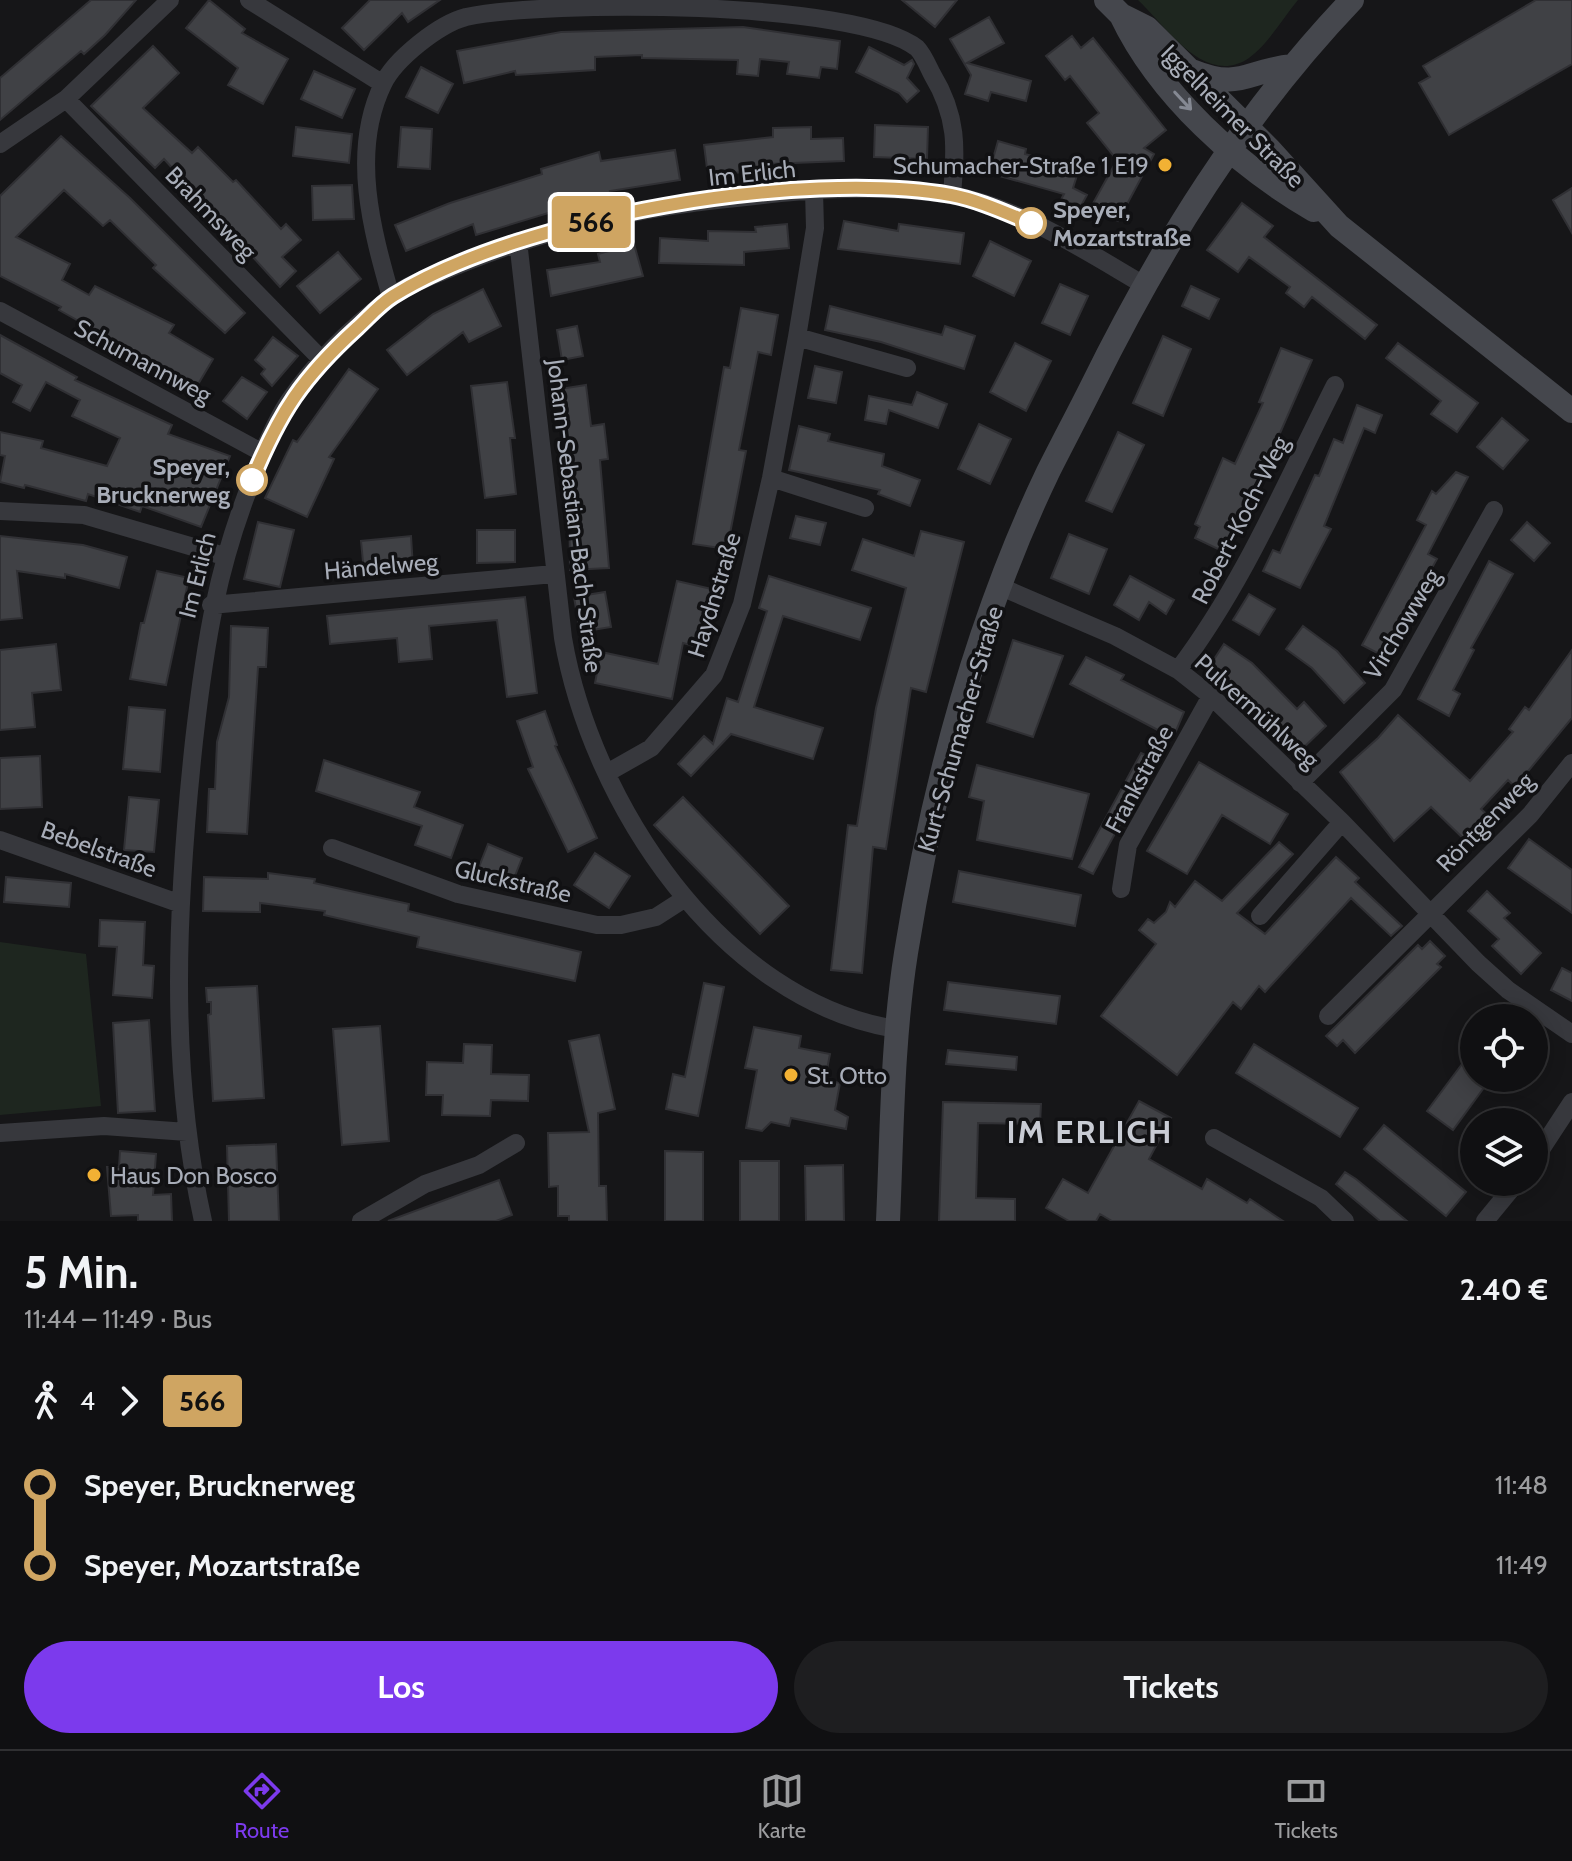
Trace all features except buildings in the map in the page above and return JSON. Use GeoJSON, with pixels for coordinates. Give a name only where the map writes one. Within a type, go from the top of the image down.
{"type":"FeatureCollection","features":[{"type":"Feature","properties":{"kind":"main road","name":"Kurt-Schumacher-Straße"},"geometry":{"type":"LineString","coordinates":[[888,1221],[896,1029],[927,839],[962,704],[1001,587],[1047,473],[1144,285],[1229,149],[1293,66],[1352,0]]}},
{"type":"Feature","properties":{"kind":"main road","name":"Iggelheimer Straße"},"geometry":{"type":"LineString","coordinates":[[1114,8],[1147,28],[1247,127],[1339,226]]}},
{"type":"Feature","properties":{"kind":"main road","name":"Iggelheimer Straße"},"geometry":{"type":"LineString","coordinates":[[1114,8],[1133,40],[1173,90],[1229,149],[1291,197],[1339,226],[1572,411]]}},
{"type":"Feature","properties":{"kind":"main road"},"geometry":{"type":"LineString","coordinates":[[1186,68],[1217,81],[1234,82],[1270,68],[1293,66]]}},
{"type":"Feature","properties":{"kind":"street"},"geometry":{"type":"LineString","coordinates":[[0,144],[66,99],[170,0]]}},
{"type":"Feature","properties":{"kind":"street"},"geometry":{"type":"LineString","coordinates":[[249,0],[383,84]]}},
{"type":"Feature","properties":{"kind":"street"},"geometry":{"type":"LineString","coordinates":[[391,297],[370,224],[366,173],[372,121],[383,84],[408,51],[464,17],[566,3],[684,2],[771,8],[866,20],[916,47],[947,98],[957,142],[952,195]]}},
{"type":"Feature","properties":{"kind":"street","name":"Brahmsweg"},"geometry":{"type":"LineString","coordinates":[[66,99],[322,360]]}},
{"type":"Feature","properties":{"kind":"street","name":"Im Erlich"},"geometry":{"type":"LineString","coordinates":[[203,1221],[187,1132],[181,1044],[181,904],[183,846],[211,605],[224,556],[263,453],[287,403],[322,360],[391,297],[432,276],[518,241],[637,210],[814,191],[893,188],[952,195],[1044,229],[1144,285]]}},
{"type":"Feature","properties":{"kind":"street","name":"Haydnstraße"},"geometry":{"type":"LineString","coordinates":[[607,773],[651,748],[714,675],[742,604],[771,478],[797,337],[815,228],[814,191]]}},
{"type":"Feature","properties":{"kind":"street","name":"Johann-Sebastian-Bach-Straße"},"geometry":{"type":"LineString","coordinates":[[518,241],[554,574],[575,696],[607,773],[624,807],[684,899],[760,970],[818,1007],[896,1029]]}},
{"type":"Feature","properties":{"kind":"street","name":"Schumannweg"},"geometry":{"type":"LineString","coordinates":[[0,311],[263,453]]}},
{"type":"Feature","properties":{"kind":"street"},"geometry":{"type":"LineString","coordinates":[[797,337],[907,368]]}},
{"type":"Feature","properties":{"kind":"street","name":"Robert-Koch-Weg"},"geometry":{"type":"LineString","coordinates":[[1178,670],[1214,623],[1243,571],[1335,385]]}},
{"type":"Feature","properties":{"kind":"street"},"geometry":{"type":"LineString","coordinates":[[771,478],[865,508]]}},
{"type":"Feature","properties":{"kind":"street","name":"Virchowweg"},"geometry":{"type":"LineString","coordinates":[[1300,783],[1393,690],[1494,510]]}},
{"type":"Feature","properties":{"kind":"street"},"geometry":{"type":"LineString","coordinates":[[0,511],[84,515],[224,556]]}},
{"type":"Feature","properties":{"kind":"street","name":"Händelweg"},"geometry":{"type":"LineString","coordinates":[[211,605],[554,574]]}},
{"type":"Feature","properties":{"kind":"street","name":"Pulvermühlweg"},"geometry":{"type":"LineString","coordinates":[[1001,587],[1115,636],[1178,670],[1211,696],[1342,822],[1508,990],[1572,1034]]}},
{"type":"Feature","properties":{"kind":"street","name":"Frankstraße"},"geometry":{"type":"LineString","coordinates":[[1121,889],[1128,845],[1211,696]]}},
{"type":"Feature","properties":{"kind":"street","name":"Röntgenweg"},"geometry":{"type":"LineString","coordinates":[[1431,912],[1530,815],[1572,763]]}},
{"type":"Feature","properties":{"kind":"street"},"geometry":{"type":"LineString","coordinates":[[1260,916],[1342,822]]}},
{"type":"Feature","properties":{"kind":"street","name":"Bebelstraße"},"geometry":{"type":"LineString","coordinates":[[0,840],[181,904]]}},
{"type":"Feature","properties":{"kind":"street","name":"Gluckstraße"},"geometry":{"type":"LineString","coordinates":[[332,848],[458,894],[597,925],[621,925],[656,917],[684,899]]}},
{"type":"Feature","properties":{"kind":"street"},"geometry":{"type":"LineString","coordinates":[[1328,1016],[1431,912]]}},
{"type":"Feature","properties":{"kind":"street"},"geometry":{"type":"LineString","coordinates":[[1548,1139],[1572,1102]]}},
{"type":"Feature","properties":{"kind":"street"},"geometry":{"type":"LineString","coordinates":[[0,1133],[104,1126],[187,1132]]}},
{"type":"Feature","properties":{"kind":"street"},"geometry":{"type":"LineString","coordinates":[[1214,1138],[1321,1198],[1345,1221]]}},
{"type":"Feature","properties":{"kind":"street"},"geometry":{"type":"LineString","coordinates":[[361,1221],[425,1184],[479,1165],[516,1143]]}},
{"type":"Feature","properties":{"kind":"street"},"geometry":{"type":"LineString","coordinates":[[1485,1221],[1506,1196]]}},
{"type":"Feature","properties":{"kind":"shaded area"},"geometry":{"type":"Polygon","coordinates":[[[1138,0],[1298,0],[1249,58],[1233,65],[1217,65],[1202,60],[1188,50],[1138,0]]]}},
{"type":"Feature","properties":{"kind":"shaded area"},"geometry":{"type":"Polygon","coordinates":[[[0,942],[86,954],[101,1106],[0,1115],[0,942]]]}},
{"type":"Feature","properties":{"kind":"bus line","name":"566"},"geometry":{"type":"LineString","coordinates":[[252,480],[287,403],[322,360],[391,297],[432,276],[518,241],[637,210],[740,197],[893,188],[952,195],[1031,223]]}},
{"type":"Feature","properties":{"kind":"place","name":"Schumacher-Straße 1 E19"},"geometry":{"type":"Point","coordinates":[1165,165]}},
{"type":"Feature","properties":{"kind":"place","name":"Speyer, Mozartstraße"},"geometry":{"type":"Point","coordinates":[1031,223]}},
{"type":"Feature","properties":{"kind":"place","name":"Speyer, Brucknerweg"},"geometry":{"type":"Point","coordinates":[252,480]}},
{"type":"Feature","properties":{"kind":"place","name":"St. Otto"},"geometry":{"type":"Point","coordinates":[791,1075]}},
{"type":"Feature","properties":{"kind":"place","name":"Haus Don Bosco"},"geometry":{"type":"Point","coordinates":[94,1175]}},
{"type":"Feature","properties":{"kind":"district","name":"IM ERLICH"},"geometry":{"type":"Point","coordinates":[1090,1131]}}]}
